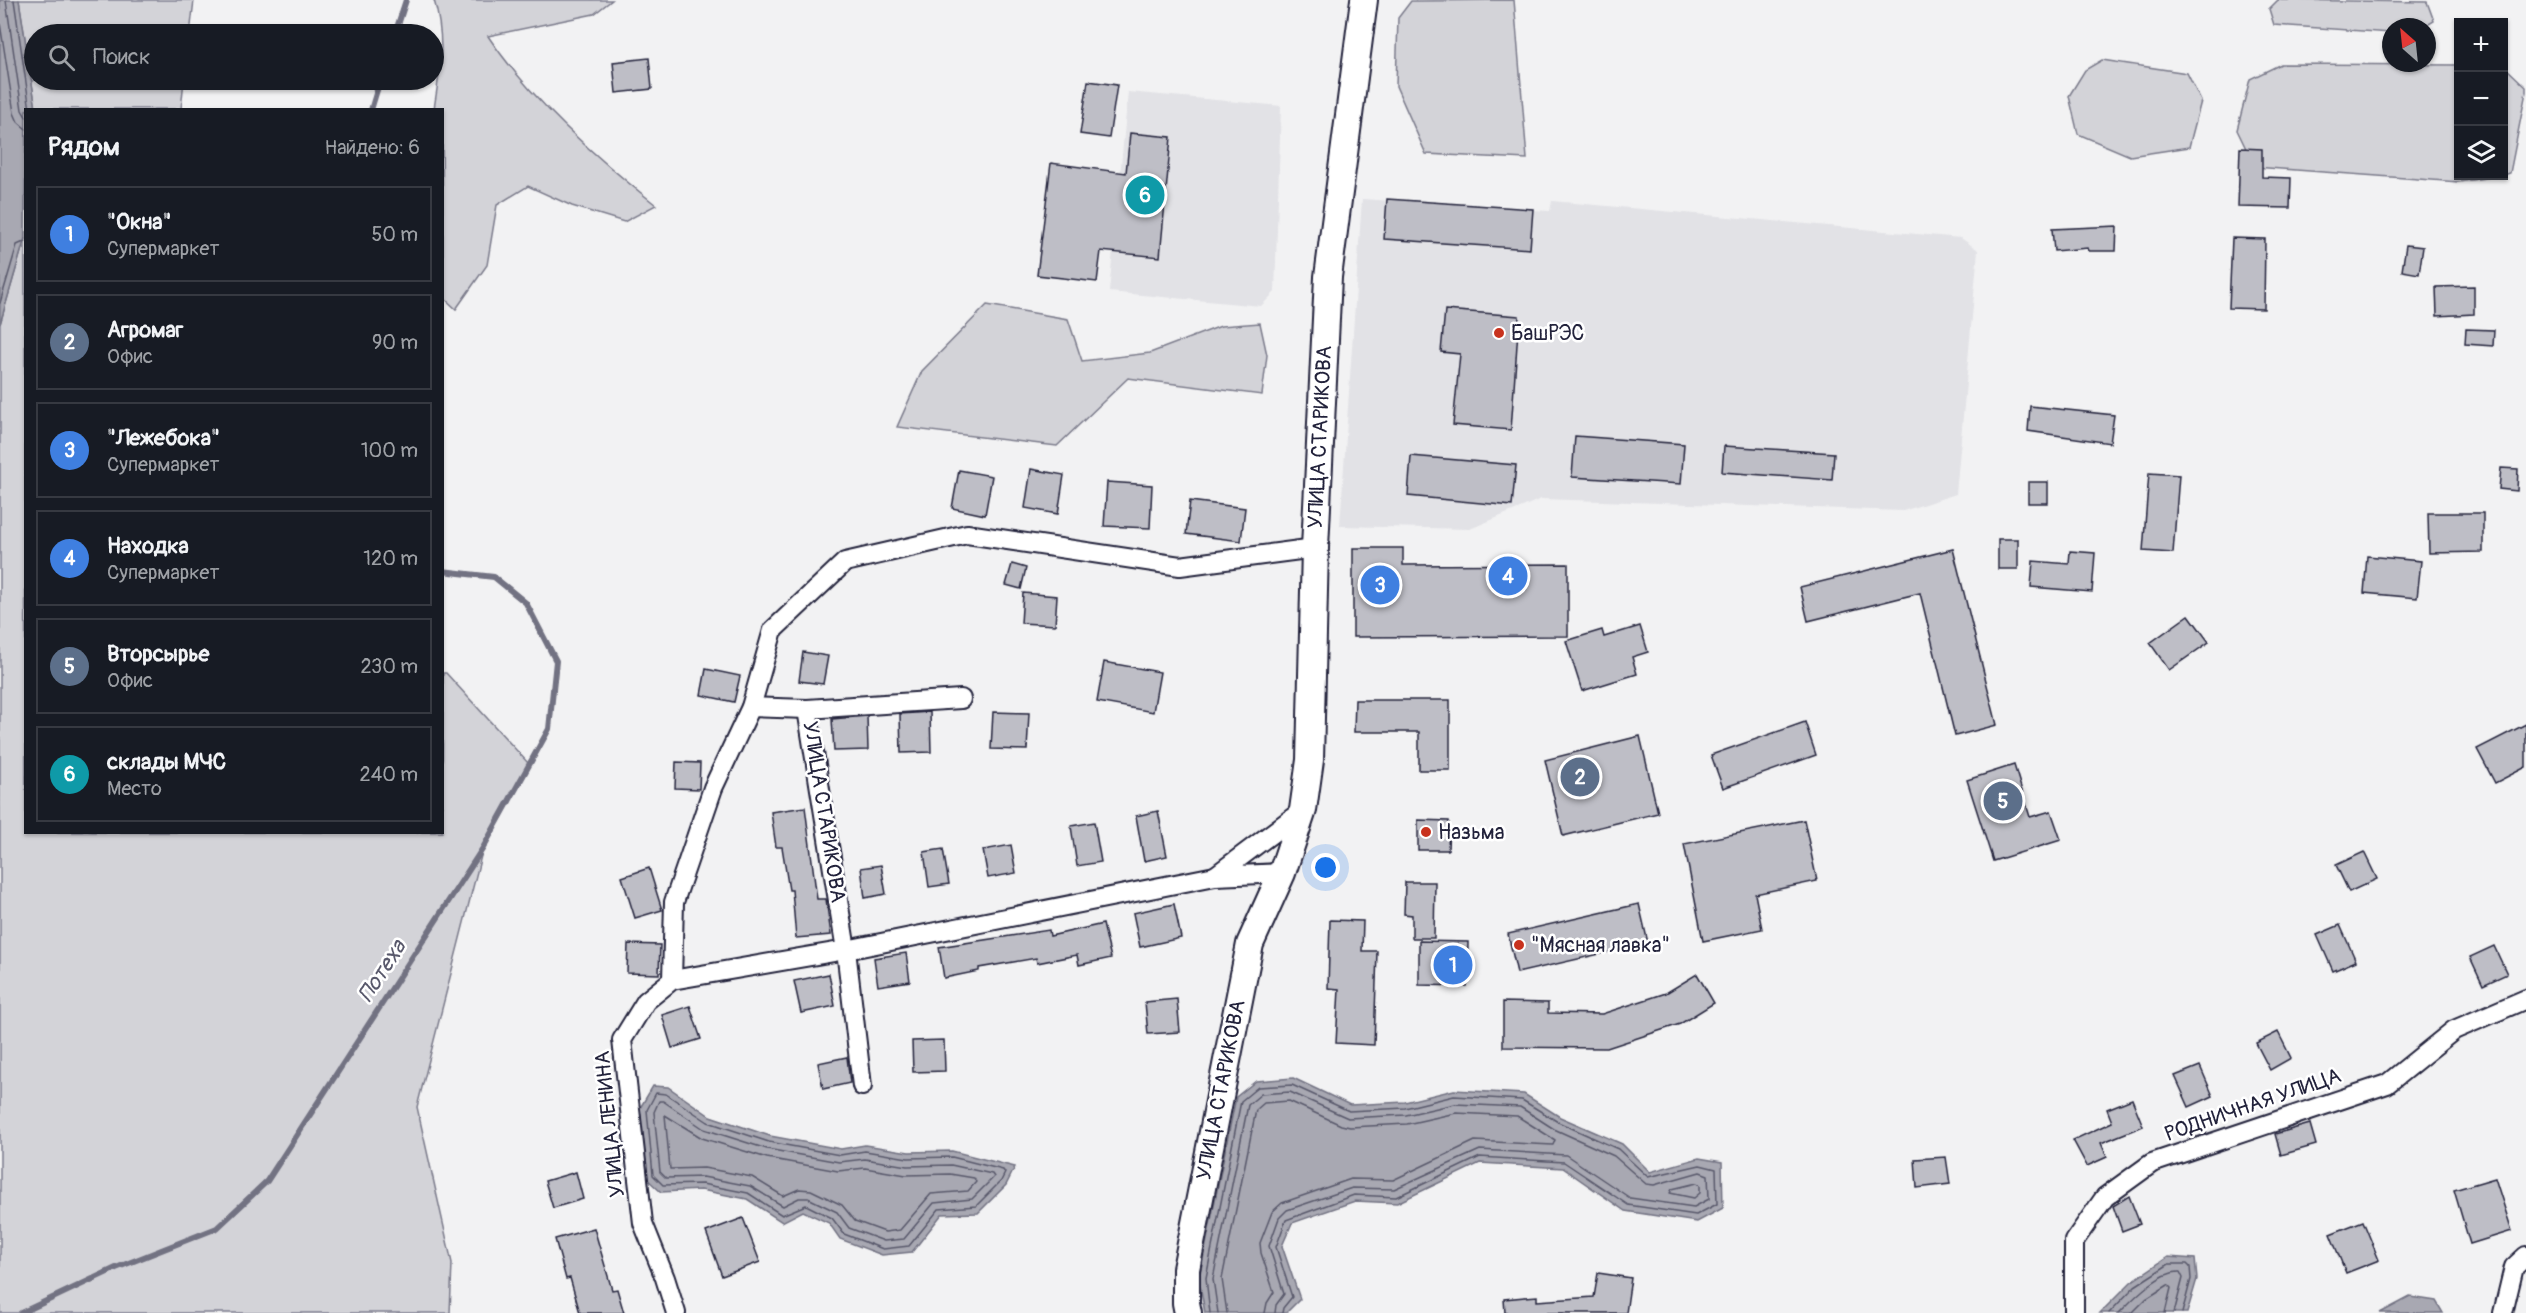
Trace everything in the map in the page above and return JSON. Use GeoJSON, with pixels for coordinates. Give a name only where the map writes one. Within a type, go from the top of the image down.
{"type":"FeatureCollection","features":[{"type":"Feature","properties":{"kind":"street","name":"УЛИЦА СТАРИКОВА"},"geometry":{"type":"LineString","coordinates":[[1188,1313],[1186,1269],[1250,944],[1282,873],[1303,810],[1310,760],[1315,548],[1328,277],[1364,0]]}},
{"type":"Feature","properties":{"kind":"street"},"geometry":{"type":"LineString","coordinates":[[1282,873],[1215,876],[846,950],[672,980],[675,902],[713,788],[751,707],[773,630],[845,562],[967,534],[1180,566],[1315,548]]}},
{"type":"Feature","properties":{"kind":"street"},"geometry":{"type":"LineString","coordinates":[[751,707],[807,709],[961,699]]}},
{"type":"Feature","properties":{"kind":"street","name":"УЛИЦА СТАРИКОВА"},"geometry":{"type":"LineString","coordinates":[[807,709],[846,950],[862,1086]]}},
{"type":"Feature","properties":{"kind":"street"},"geometry":{"type":"LineString","coordinates":[[1215,876],[1303,810]]}},
{"type":"Feature","properties":{"kind":"street","name":"УЛИЦА ЛЕНИНА"},"geometry":{"type":"LineString","coordinates":[[672,980],[646,1001],[622,1040],[643,1223],[676,1313]]}},
{"type":"Feature","properties":{"kind":"street","name":"РОДНИЧНАЯ УЛИЦА"},"geometry":{"type":"LineString","coordinates":[[2074,1313],[2074,1240],[2105,1197],[2152,1163],[2387,1084],[2454,1030],[2526,999]]}},
{"type":"Feature","properties":{"kind":"street"},"geometry":{"type":"LineString","coordinates":[[2503,1313],[2514,1267],[2526,1256]]}},
{"type":"Feature","properties":{"kind":"shaded area"},"geometry":{"type":"Polygon","coordinates":[[[19,0],[194,0],[191,24],[24,24],[24,32],[19,0]]]}},
{"type":"Feature","properties":{"kind":"shaded area"},"geometry":{"type":"Polygon","coordinates":[[[434,0],[612,0],[594,14],[488,36],[505,60],[544,105],[610,168],[656,205],[624,222],[572,206],[528,186],[497,205],[487,265],[456,309],[444,298],[444,108],[434,108],[437,90],[444,90],[444,24],[439,24],[434,0]]]}},
{"type":"Feature","properties":{"kind":"shaded area"},"geometry":{"type":"Polygon","coordinates":[[[1514,0],[1527,159],[1426,154],[1396,86],[1398,18],[1411,1],[1514,0]]]}},
{"type":"Feature","properties":{"kind":"shaded area"},"geometry":{"type":"Polygon","coordinates":[[[2278,0],[2427,2],[2433,18],[2382,18],[2382,32],[2274,25],[2269,9],[2278,0]]]}},
{"type":"Feature","properties":{"kind":"shaded area"},"geometry":{"type":"Polygon","coordinates":[[[2102,60],[2187,73],[2201,101],[2189,147],[2130,156],[2078,134],[2069,96],[2085,70],[2102,60]]]}},
{"type":"Feature","properties":{"kind":"shaded area"},"geometry":{"type":"Polygon","coordinates":[[[2281,64],[2382,65],[2382,72],[2436,72],[2436,65],[2454,65],[2454,180],[2472,180],[2459,182],[2255,167],[2237,130],[2250,79],[2281,64]]]}},
{"type":"Feature","properties":{"kind":"shaded area"},"geometry":{"type":"Polygon","coordinates":[[[2508,70],[2526,87],[2510,173],[2508,174],[2508,70]]]}},
{"type":"Feature","properties":{"kind":"shaded area"},"geometry":{"type":"Polygon","coordinates":[[[33,90],[183,90],[181,108],[36,108],[33,90]]]}},
{"type":"Feature","properties":{"kind":"shaded area"},"geometry":{"type":"Polygon","coordinates":[[[1128,92],[1281,106],[1275,292],[1261,306],[1109,292],[1128,92]]]}},
{"type":"Feature","properties":{"kind":"shaded area"},"geometry":{"type":"Polygon","coordinates":[[[1362,199],[1550,211],[1552,201],[1961,238],[1978,250],[1956,494],[1903,511],[1541,499],[1470,529],[1340,526],[1362,199]]]}},
{"type":"Feature","properties":{"kind":"shaded area"},"geometry":{"type":"Polygon","coordinates":[[[24,241],[24,834],[444,834],[444,673],[529,764],[483,848],[417,1107],[452,1263],[450,1313],[0,1313],[0,324],[24,241]]]}},
{"type":"Feature","properties":{"kind":"shaded area"},"geometry":{"type":"Polygon","coordinates":[[[987,305],[1068,319],[1082,361],[1150,353],[1221,326],[1260,323],[1267,355],[1262,395],[1128,378],[1057,446],[897,427],[922,371],[987,305]]]}},
{"type":"Feature","properties":{"kind":"water"},"geometry":{"type":"Polygon","coordinates":[[[0,0],[19,0],[24,32],[24,90],[33,90],[36,108],[24,108],[24,241],[0,324],[0,0]]]}},
{"type":"Feature","properties":{"kind":"water"},"geometry":{"type":"Polygon","coordinates":[[[1293,1078],[1350,1105],[1405,1102],[1454,1090],[1524,1094],[1560,1117],[1622,1144],[1650,1172],[1699,1158],[1722,1162],[1723,1208],[1697,1222],[1625,1211],[1563,1168],[1480,1163],[1397,1203],[1355,1201],[1292,1223],[1282,1246],[1300,1299],[1286,1313],[1205,1313],[1199,1279],[1236,1097],[1256,1081],[1293,1078]]]}},
{"type":"Feature","properties":{"kind":"water"},"geometry":{"type":"Polygon","coordinates":[[[653,1086],[668,1087],[710,1116],[770,1136],[841,1149],[865,1145],[909,1152],[952,1151],[1015,1167],[1006,1185],[978,1213],[942,1214],[912,1252],[882,1255],[840,1239],[829,1223],[803,1211],[782,1222],[747,1199],[701,1190],[661,1192],[647,1179],[640,1108],[653,1086]]]}},
{"type":"Feature","properties":{"kind":"water"},"geometry":{"type":"Polygon","coordinates":[[[2168,1257],[2195,1259],[2197,1279],[2187,1313],[2100,1313],[2131,1282],[2168,1257]]]}},
{"type":"Feature","properties":{"kind":"water"},"geometry":{"type":"Polygon","coordinates":[[[2410,1297],[2436,1301],[2443,1313],[2380,1313],[2410,1297]]]}},
{"type":"Feature","properties":{"kind":"building"},"geometry":{"type":"Polygon","coordinates":[[[649,58],[652,89],[616,93],[613,62],[649,58]]]}},
{"type":"Feature","properties":{"kind":"building"},"geometry":{"type":"Polygon","coordinates":[[[1088,81],[1117,85],[1109,138],[1080,134],[1088,81]]]}},
{"type":"Feature","properties":{"kind":"building"},"geometry":{"type":"Polygon","coordinates":[[[1130,133],[1171,137],[1160,257],[1101,251],[1097,282],[1037,275],[1051,163],[1126,173],[1130,133]]]}},
{"type":"Feature","properties":{"kind":"building"},"geometry":{"type":"Polygon","coordinates":[[[2240,148],[2262,149],[2262,177],[2291,178],[2290,208],[2238,207],[2240,148]]]}},
{"type":"Feature","properties":{"kind":"building"},"geometry":{"type":"Polygon","coordinates":[[[1387,199],[1533,209],[1530,249],[1384,239],[1387,199]]]}},
{"type":"Feature","properties":{"kind":"building"},"geometry":{"type":"Polygon","coordinates":[[[2117,226],[2116,251],[2089,251],[2088,248],[2054,251],[2052,229],[2117,226]]]}},
{"type":"Feature","properties":{"kind":"building"},"geometry":{"type":"Polygon","coordinates":[[[2232,238],[2265,239],[2264,309],[2229,308],[2232,238]]]}},
{"type":"Feature","properties":{"kind":"building"},"geometry":{"type":"Polygon","coordinates":[[[2406,245],[2423,247],[2419,274],[2402,271],[2406,245]]]}},
{"type":"Feature","properties":{"kind":"building"},"geometry":{"type":"Polygon","coordinates":[[[2474,286],[2474,314],[2437,316],[2436,287],[2474,286]]]}},
{"type":"Feature","properties":{"kind":"building"},"geometry":{"type":"Polygon","coordinates":[[[1445,310],[1519,316],[1511,430],[1453,425],[1460,354],[1441,352],[1445,310]]]}},
{"type":"Feature","properties":{"kind":"building"},"geometry":{"type":"Polygon","coordinates":[[[2466,329],[2494,330],[2493,346],[2465,344],[2466,329]]]}},
{"type":"Feature","properties":{"kind":"building"},"geometry":{"type":"Polygon","coordinates":[[[2030,406],[2114,415],[2110,443],[2028,431],[2030,406]]]}},
{"type":"Feature","properties":{"kind":"building"},"geometry":{"type":"Polygon","coordinates":[[[1575,436],[1684,444],[1681,484],[1572,477],[1575,436]]]}},
{"type":"Feature","properties":{"kind":"building"},"geometry":{"type":"Polygon","coordinates":[[[1724,446],[1834,453],[1832,480],[1722,472],[1724,446]]]}},
{"type":"Feature","properties":{"kind":"building"},"geometry":{"type":"Polygon","coordinates":[[[1411,456],[1516,465],[1512,506],[1408,496],[1411,456]]]}},
{"type":"Feature","properties":{"kind":"building"},"geometry":{"type":"Polygon","coordinates":[[[2501,468],[2518,469],[2517,491],[2499,489],[2501,468]]]}},
{"type":"Feature","properties":{"kind":"building"},"geometry":{"type":"Polygon","coordinates":[[[1031,469],[1064,475],[1058,514],[1025,508],[1031,469]]]}},
{"type":"Feature","properties":{"kind":"building"},"geometry":{"type":"Polygon","coordinates":[[[959,470],[992,476],[985,515],[952,508],[959,470]]]}},
{"type":"Feature","properties":{"kind":"building"},"geometry":{"type":"Polygon","coordinates":[[[2149,473],[2179,475],[2173,553],[2143,551],[2149,473]]]}},
{"type":"Feature","properties":{"kind":"building"},"geometry":{"type":"Polygon","coordinates":[[[1107,482],[1152,485],[1150,528],[1104,526],[1107,482]]]}},
{"type":"Feature","properties":{"kind":"building"},"geometry":{"type":"Polygon","coordinates":[[[2028,482],[2048,482],[2048,503],[2028,503],[2028,482]]]}},
{"type":"Feature","properties":{"kind":"building"},"geometry":{"type":"Polygon","coordinates":[[[1190,501],[1245,508],[1241,541],[1186,534],[1190,501]]]}},
{"type":"Feature","properties":{"kind":"building"},"geometry":{"type":"Polygon","coordinates":[[[2428,513],[2483,513],[2483,552],[2429,553],[2428,513]]]}},
{"type":"Feature","properties":{"kind":"building"},"geometry":{"type":"Polygon","coordinates":[[[1998,539],[2018,539],[2018,569],[1998,569],[1998,539]]]}},
{"type":"Feature","properties":{"kind":"building"},"geometry":{"type":"Polygon","coordinates":[[[1353,548],[1403,548],[1403,565],[1568,564],[1568,636],[1353,637],[1353,548]]]}},
{"type":"Feature","properties":{"kind":"building"},"geometry":{"type":"Polygon","coordinates":[[[1953,549],[1997,725],[1955,736],[1920,593],[1808,621],[1800,587],[1953,549]]]}},
{"type":"Feature","properties":{"kind":"building"},"geometry":{"type":"Polygon","coordinates":[[[2070,551],[2095,553],[2092,592],[2031,587],[2033,561],[2069,564],[2070,551]]]}},
{"type":"Feature","properties":{"kind":"building"},"geometry":{"type":"Polygon","coordinates":[[[2367,556],[2421,561],[2417,598],[2364,593],[2367,556]]]}},
{"type":"Feature","properties":{"kind":"building"},"geometry":{"type":"Polygon","coordinates":[[[1012,564],[1026,568],[1021,589],[1006,585],[1012,564]]]}},
{"type":"Feature","properties":{"kind":"building"},"geometry":{"type":"Polygon","coordinates":[[[1023,593],[1057,596],[1055,625],[1021,623],[1023,593]]]}},
{"type":"Feature","properties":{"kind":"building"},"geometry":{"type":"Polygon","coordinates":[[[2189,615],[2209,642],[2169,670],[2150,643],[2189,615]]]}},
{"type":"Feature","properties":{"kind":"building"},"geometry":{"type":"Polygon","coordinates":[[[1640,626],[1648,652],[1632,657],[1637,674],[1582,691],[1566,641],[1602,630],[1604,637],[1640,626]]]}},
{"type":"Feature","properties":{"kind":"building"},"geometry":{"type":"Polygon","coordinates":[[[803,652],[828,656],[823,684],[799,681],[803,652]]]}},
{"type":"Feature","properties":{"kind":"building"},"geometry":{"type":"Polygon","coordinates":[[[1104,662],[1160,672],[1153,712],[1097,702],[1104,662]]]}},
{"type":"Feature","properties":{"kind":"building"},"geometry":{"type":"Polygon","coordinates":[[[706,669],[740,676],[734,702],[701,695],[706,669]]]}},
{"type":"Feature","properties":{"kind":"building"},"geometry":{"type":"Polygon","coordinates":[[[1355,700],[1450,700],[1450,770],[1419,770],[1419,732],[1354,732],[1355,700]]]}},
{"type":"Feature","properties":{"kind":"building"},"geometry":{"type":"Polygon","coordinates":[[[930,712],[931,752],[901,753],[900,714],[930,712]]]}},
{"type":"Feature","properties":{"kind":"building"},"geometry":{"type":"Polygon","coordinates":[[[993,712],[1029,713],[1027,750],[991,749],[993,712]]]}},
{"type":"Feature","properties":{"kind":"building"},"geometry":{"type":"Polygon","coordinates":[[[867,716],[868,750],[834,751],[832,719],[867,716]]]}},
{"type":"Feature","properties":{"kind":"building"},"geometry":{"type":"Polygon","coordinates":[[[1805,722],[1816,755],[1723,788],[1711,755],[1805,722]]]}},
{"type":"Feature","properties":{"kind":"building"},"geometry":{"type":"Polygon","coordinates":[[[2526,724],[2526,767],[2495,783],[2477,749],[2526,724]]]}},
{"type":"Feature","properties":{"kind":"building"},"geometry":{"type":"Polygon","coordinates":[[[1640,736],[1658,813],[1563,836],[1545,760],[1640,736]]]}},
{"type":"Feature","properties":{"kind":"building"},"geometry":{"type":"Polygon","coordinates":[[[676,762],[700,763],[699,789],[675,788],[676,762]]]}},
{"type":"Feature","properties":{"kind":"building"},"geometry":{"type":"Polygon","coordinates":[[[2014,765],[2030,817],[2051,811],[2061,840],[1993,861],[1967,780],[2014,765]]]}},
{"type":"Feature","properties":{"kind":"building"},"geometry":{"type":"Polygon","coordinates":[[[805,807],[817,899],[826,899],[831,935],[796,938],[792,890],[789,890],[782,847],[776,847],[771,812],[805,807]]]}},
{"type":"Feature","properties":{"kind":"building"},"geometry":{"type":"Polygon","coordinates":[[[1158,811],[1167,856],[1144,861],[1136,816],[1158,811]]]}},
{"type":"Feature","properties":{"kind":"building"},"geometry":{"type":"Polygon","coordinates":[[[1418,820],[1449,821],[1448,850],[1418,850],[1418,820]]]}},
{"type":"Feature","properties":{"kind":"building"},"geometry":{"type":"Polygon","coordinates":[[[1804,820],[1817,881],[1755,894],[1762,929],[1703,941],[1684,844],[1804,820]]]}},
{"type":"Feature","properties":{"kind":"building"},"geometry":{"type":"Polygon","coordinates":[[[1094,822],[1101,862],[1077,866],[1071,826],[1094,822]]]}},
{"type":"Feature","properties":{"kind":"building"},"geometry":{"type":"Polygon","coordinates":[[[1011,845],[1016,873],[988,878],[983,850],[1011,845]]]}},
{"type":"Feature","properties":{"kind":"building"},"geometry":{"type":"Polygon","coordinates":[[[943,849],[949,884],[929,887],[924,852],[943,849]]]}},
{"type":"Feature","properties":{"kind":"building"},"geometry":{"type":"Polygon","coordinates":[[[2364,852],[2377,879],[2349,892],[2336,865],[2364,852]]]}},
{"type":"Feature","properties":{"kind":"building"},"geometry":{"type":"Polygon","coordinates":[[[881,865],[886,894],[865,898],[861,868],[881,865]]]}},
{"type":"Feature","properties":{"kind":"building"},"geometry":{"type":"Polygon","coordinates":[[[649,868],[662,910],[635,918],[622,877],[649,868]]]}},
{"type":"Feature","properties":{"kind":"building"},"geometry":{"type":"Polygon","coordinates":[[[1405,882],[1435,882],[1434,938],[1412,938],[1412,915],[1404,914],[1405,882]]]}},
{"type":"Feature","properties":{"kind":"building"},"geometry":{"type":"Polygon","coordinates":[[[1174,904],[1181,938],[1140,947],[1133,913],[1174,904]]]}},
{"type":"Feature","properties":{"kind":"building"},"geometry":{"type":"Polygon","coordinates":[[[1639,904],[1648,943],[1517,973],[1508,934],[1639,904]]]}},
{"type":"Feature","properties":{"kind":"building"},"geometry":{"type":"Polygon","coordinates":[[[1330,920],[1363,921],[1362,951],[1377,951],[1374,1045],[1336,1043],[1339,989],[1328,988],[1330,920]]]}},
{"type":"Feature","properties":{"kind":"building"},"geometry":{"type":"Polygon","coordinates":[[[1103,924],[1111,958],[1079,965],[1077,955],[1037,963],[1036,958],[979,968],[979,971],[944,978],[939,947],[1049,930],[1050,936],[1103,924]]]}},
{"type":"Feature","properties":{"kind":"building"},"geometry":{"type":"Polygon","coordinates":[[[2340,925],[2356,961],[2333,971],[2317,935],[2340,925]]]}},
{"type":"Feature","properties":{"kind":"building"},"geometry":{"type":"Polygon","coordinates":[[[1419,941],[1468,942],[1467,986],[1419,985],[1419,941]]]}},
{"type":"Feature","properties":{"kind":"building"},"geometry":{"type":"Polygon","coordinates":[[[628,944],[660,945],[659,974],[627,973],[628,944]]]}},
{"type":"Feature","properties":{"kind":"building"},"geometry":{"type":"Polygon","coordinates":[[[2494,946],[2507,974],[2483,985],[2470,957],[2494,946]]]}},
{"type":"Feature","properties":{"kind":"building"},"geometry":{"type":"Polygon","coordinates":[[[906,953],[910,981],[878,986],[874,958],[906,953]]]}},
{"type":"Feature","properties":{"kind":"building"},"geometry":{"type":"Polygon","coordinates":[[[829,974],[835,1006],[801,1013],[794,981],[829,974]]]}},
{"type":"Feature","properties":{"kind":"building"},"geometry":{"type":"Polygon","coordinates":[[[1697,974],[1714,1003],[1680,1024],[1607,1048],[1503,1047],[1503,1002],[1548,1003],[1548,1013],[1602,1014],[1666,993],[1697,974]]]}},
{"type":"Feature","properties":{"kind":"building"},"geometry":{"type":"Polygon","coordinates":[[[1177,999],[1180,1032],[1148,1034],[1145,1002],[1177,999]]]}},
{"type":"Feature","properties":{"kind":"building"},"geometry":{"type":"Polygon","coordinates":[[[690,1006],[701,1039],[672,1048],[662,1015],[690,1006]]]}},
{"type":"Feature","properties":{"kind":"building"},"geometry":{"type":"Polygon","coordinates":[[[2278,1032],[2291,1058],[2270,1070],[2256,1043],[2278,1032]]]}},
{"type":"Feature","properties":{"kind":"building"},"geometry":{"type":"Polygon","coordinates":[[[944,1040],[945,1071],[913,1072],[912,1041],[944,1040]]]}},
{"type":"Feature","properties":{"kind":"building"},"geometry":{"type":"Polygon","coordinates":[[[847,1057],[850,1083],[823,1089],[818,1063],[847,1057]]]}},
{"type":"Feature","properties":{"kind":"building"},"geometry":{"type":"Polygon","coordinates":[[[2200,1066],[2213,1096],[2189,1107],[2175,1076],[2200,1066]]]}},
{"type":"Feature","properties":{"kind":"building"},"geometry":{"type":"Polygon","coordinates":[[[2132,1099],[2143,1126],[2101,1143],[2107,1157],[2087,1166],[2073,1140],[2112,1122],[2107,1109],[2132,1099]]]}},
{"type":"Feature","properties":{"kind":"building"},"geometry":{"type":"Polygon","coordinates":[[[2310,1124],[2316,1145],[2281,1155],[2275,1134],[2310,1124]]]}},
{"type":"Feature","properties":{"kind":"building"},"geometry":{"type":"Polygon","coordinates":[[[1946,1157],[1950,1184],[1917,1188],[1915,1159],[1946,1157]]]}},
{"type":"Feature","properties":{"kind":"building"},"geometry":{"type":"Polygon","coordinates":[[[576,1172],[583,1199],[553,1208],[545,1181],[576,1172]]]}},
{"type":"Feature","properties":{"kind":"building"},"geometry":{"type":"Polygon","coordinates":[[[2495,1178],[2512,1231],[2470,1244],[2454,1190],[2495,1178]]]}},
{"type":"Feature","properties":{"kind":"building"},"geometry":{"type":"Polygon","coordinates":[[[2129,1196],[2140,1224],[2122,1231],[2113,1206],[2129,1196]]]}},
{"type":"Feature","properties":{"kind":"building"},"geometry":{"type":"Polygon","coordinates":[[[743,1218],[760,1262],[722,1276],[706,1232],[743,1218]]]}},
{"type":"Feature","properties":{"kind":"building"},"geometry":{"type":"Polygon","coordinates":[[[2363,1221],[2379,1260],[2346,1273],[2330,1234],[2363,1221]]]}},
{"type":"Feature","properties":{"kind":"building"},"geometry":{"type":"Polygon","coordinates":[[[594,1228],[612,1290],[617,1289],[624,1313],[580,1313],[570,1278],[566,1279],[555,1239],[594,1228]]]}},
{"type":"Feature","properties":{"kind":"building"},"geometry":{"type":"Polygon","coordinates":[[[1598,1273],[1631,1278],[1626,1313],[1505,1313],[1504,1299],[1537,1296],[1537,1301],[1594,1297],[1598,1273]]]}},
{"type":"Feature","properties":{"kind":"waterway","name":"Потеха"},"geometry":{"type":"LineString","coordinates":[[398,24],[406,0]]}},
{"type":"Feature","properties":{"kind":"waterway","name":"Потеха"},"geometry":{"type":"LineString","coordinates":[[372,108],[377,90]]}},
{"type":"Feature","properties":{"kind":"waterway","name":"Потеха"},"geometry":{"type":"LineString","coordinates":[[21,1313],[116,1268],[217,1228],[267,1181],[483,848],[549,729],[556,661],[526,603],[494,577],[444,571]]}},
{"type":"Feature","properties":{"kind":"place","name":"склады МЧС"},"geometry":{"type":"Point","coordinates":[1145,195]}},
{"type":"Feature","properties":{"kind":"place","name":"БашРЭС"},"geometry":{"type":"Point","coordinates":[1499,333]}},
{"type":"Feature","properties":{"kind":"place","name":"Находка"},"geometry":{"type":"Point","coordinates":[1508,576]}},
{"type":"Feature","properties":{"kind":"place","name":"\"Лежебока\""},"geometry":{"type":"Point","coordinates":[1380,585]}},
{"type":"Feature","properties":{"kind":"place","name":"Агромаг"},"geometry":{"type":"Point","coordinates":[1580,777]}},
{"type":"Feature","properties":{"kind":"place","name":"Вторсырье"},"geometry":{"type":"Point","coordinates":[2003,801]}},
{"type":"Feature","properties":{"kind":"place","name":"Назьма"},"geometry":{"type":"Point","coordinates":[1426,832]}},
{"type":"Feature","properties":{"kind":"place","name":"\"Мясная лавка\""},"geometry":{"type":"Point","coordinates":[1519,945]}},
{"type":"Feature","properties":{"kind":"place","name":"\"Окна\""},"geometry":{"type":"Point","coordinates":[1453,965]}}]}
